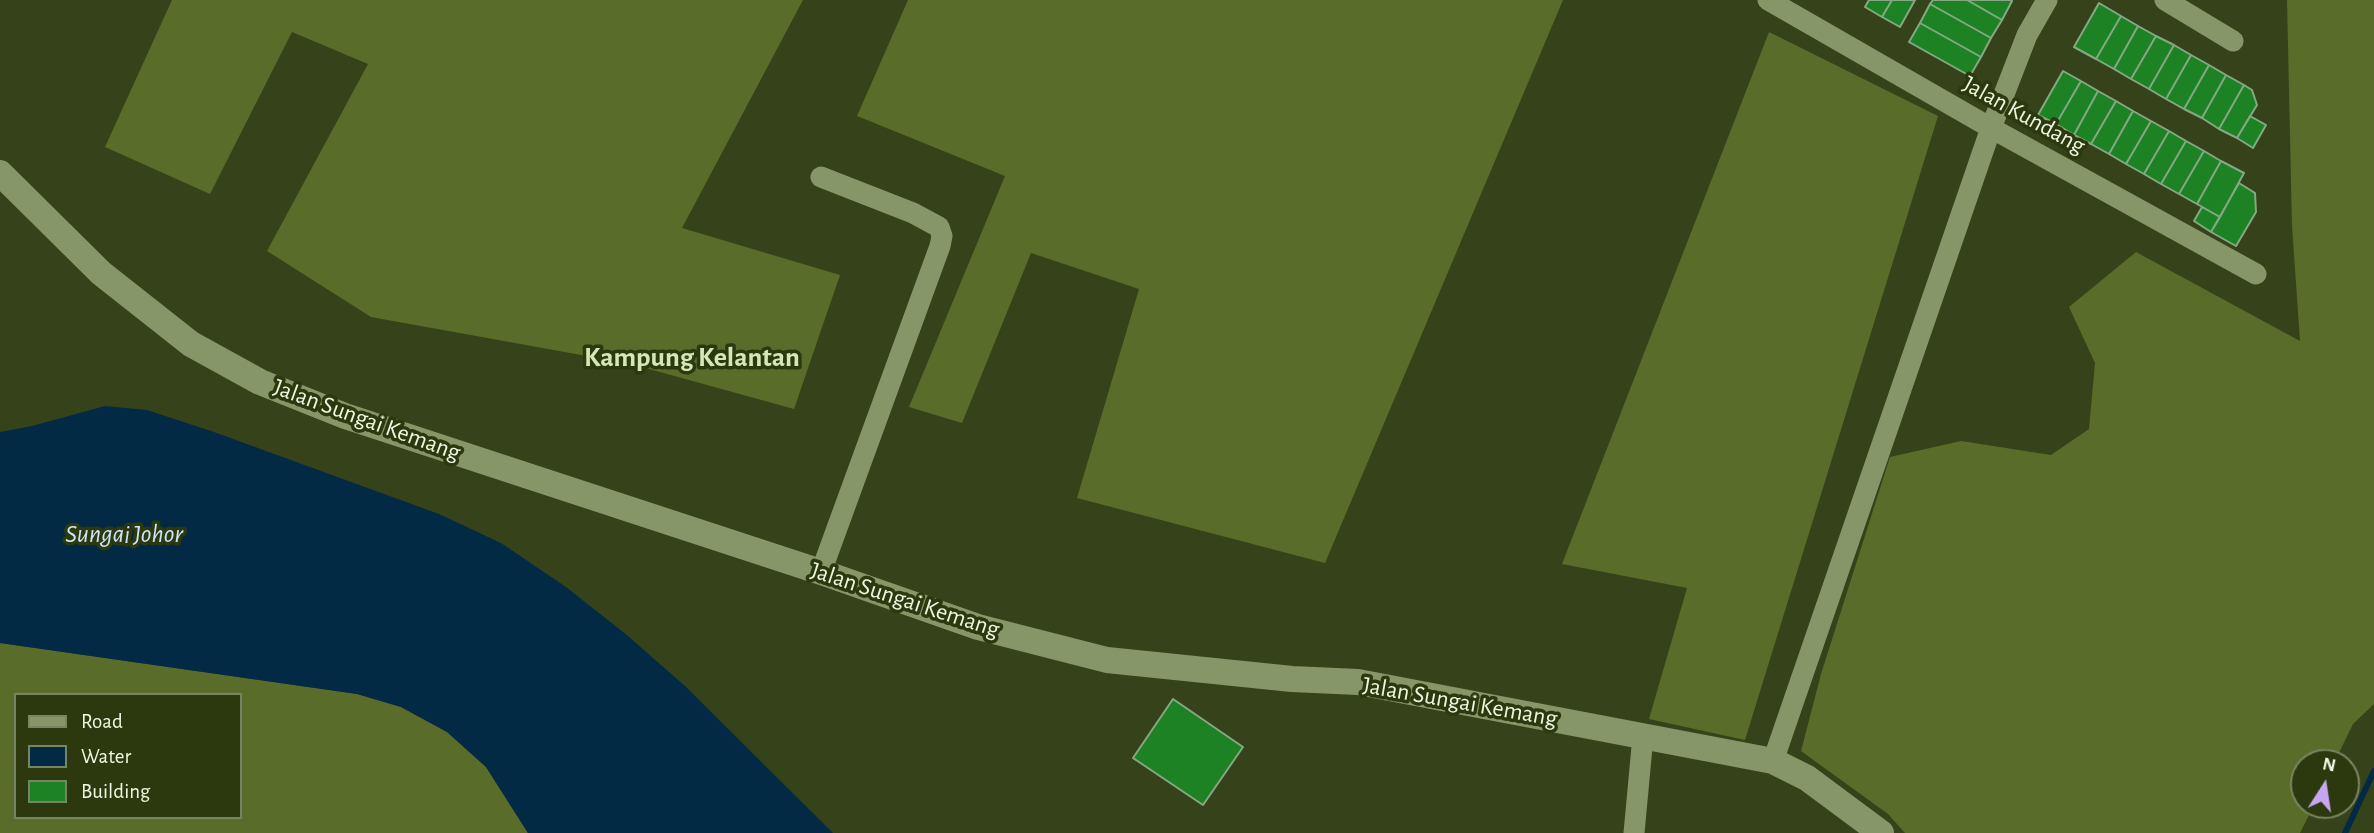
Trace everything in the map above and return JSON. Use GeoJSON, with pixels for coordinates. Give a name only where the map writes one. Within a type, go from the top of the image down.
{"type":"FeatureCollection","features":[{"type":"Feature","properties":{"kind":"street","name":"Jalan Kundang"},"geometry":{"type":"LineString","coordinates":[[1768,0],[1991,128],[2256,274]]}},
{"type":"Feature","properties":{"kind":"street"},"geometry":{"type":"LineString","coordinates":[[1773,761],[1991,128],[2027,35],[2047,0]]}},
{"type":"Feature","properties":{"kind":"street"},"geometry":{"type":"LineString","coordinates":[[2165,0],[2233,41]]}},
{"type":"Feature","properties":{"kind":"street","name":"Jalan Sungai Kemang"},"geometry":{"type":"LineString","coordinates":[[0,173],[101,273],[191,344],[260,382],[345,415],[821,572],[978,627],[1107,660],[1292,679],[1358,682],[1773,761],[1807,778],[1881,833]]}},
{"type":"Feature","properties":{"kind":"street"},"geometry":{"type":"LineString","coordinates":[[821,177],[913,213],[939,227],[942,236],[821,572]]}},
{"type":"Feature","properties":{"kind":"street"},"geometry":{"type":"LineString","coordinates":[[1634,833],[1643,736]]}},
{"type":"Feature","properties":{"kind":"green space"},"geometry":{"type":"Polygon","coordinates":[[[172,0],[803,0],[682,228],[840,275],[794,409],[631,364],[371,317],[267,251],[368,64],[292,32],[210,194],[105,147],[172,0]]]}},
{"type":"Feature","properties":{"kind":"green space"},"geometry":{"type":"Polygon","coordinates":[[[908,0],[1563,0],[1325,563],[1077,498],[1139,289],[1031,253],[962,423],[909,407],[1005,176],[857,116],[908,0]]]}},
{"type":"Feature","properties":{"kind":"green space"},"geometry":{"type":"Polygon","coordinates":[[[2287,0],[2374,0],[2374,704],[2353,724],[2341,749],[2290,749],[2290,819],[2307,819],[2300,833],[1905,833],[1888,814],[1801,751],[1821,674],[1890,457],[1961,441],[2051,455],[2089,429],[2095,363],[2069,307],[2136,252],[2300,341],[2292,226],[2287,0]]]}},
{"type":"Feature","properties":{"kind":"green space"},"geometry":{"type":"Polygon","coordinates":[[[1769,32],[1938,116],[1745,740],[1649,719],[1687,588],[1562,564],[1769,32]]]}},
{"type":"Feature","properties":{"kind":"green space"},"geometry":{"type":"Polygon","coordinates":[[[0,643],[357,694],[401,707],[447,732],[486,767],[528,833],[0,833],[0,643]]]}},
{"type":"Feature","properties":{"kind":"water","name":"Sungai Johor"},"geometry":{"type":"Polygon","coordinates":[[[105,406],[147,410],[214,432],[439,514],[501,543],[566,587],[628,636],[685,686],[833,833],[528,833],[486,767],[447,732],[401,707],[357,694],[0,643],[0,432],[105,406]]]}},
{"type":"Feature","properties":{"kind":"building"},"geometry":{"type":"Polygon","coordinates":[[[1869,0],[1892,0],[1882,17],[1865,7],[1869,0]]]}},
{"type":"Feature","properties":{"kind":"building"},"geometry":{"type":"Polygon","coordinates":[[[1892,0],[1915,0],[1900,27],[1882,17],[1892,0]]]}},
{"type":"Feature","properties":{"kind":"building"},"geometry":{"type":"Polygon","coordinates":[[[1933,0],[1967,0],[2002,20],[1991,38],[1930,4],[1933,0]]]}},
{"type":"Feature","properties":{"kind":"building"},"geometry":{"type":"Polygon","coordinates":[[[1967,0],[2010,0],[2012,1],[2002,20],[1967,0]]]}},
{"type":"Feature","properties":{"kind":"building"},"geometry":{"type":"Polygon","coordinates":[[[2099,3],[2121,16],[2096,59],[2074,47],[2099,3]]]}},
{"type":"Feature","properties":{"kind":"building"},"geometry":{"type":"Polygon","coordinates":[[[1930,4],[1991,38],[1981,57],[1920,23],[1930,4]]]}},
{"type":"Feature","properties":{"kind":"building"},"geometry":{"type":"Polygon","coordinates":[[[2121,16],[2138,26],[2114,69],[2096,59],[2121,16]]]}},
{"type":"Feature","properties":{"kind":"building"},"geometry":{"type":"Polygon","coordinates":[[[1920,23],[1981,57],[1970,76],[1909,42],[1920,23]]]}},
{"type":"Feature","properties":{"kind":"building"},"geometry":{"type":"Polygon","coordinates":[[[2138,26],[2156,36],[2131,79],[2114,69],[2138,26]]]}},
{"type":"Feature","properties":{"kind":"building"},"geometry":{"type":"Polygon","coordinates":[[[2156,36],[2174,45],[2149,89],[2131,79],[2156,36]]]}},
{"type":"Feature","properties":{"kind":"building"},"geometry":{"type":"Polygon","coordinates":[[[2174,45],[2191,55],[2166,99],[2149,89],[2174,45]]]}},
{"type":"Feature","properties":{"kind":"building"},"geometry":{"type":"Polygon","coordinates":[[[2191,55],[2209,65],[2184,109],[2166,99],[2191,55]]]}},
{"type":"Feature","properties":{"kind":"building"},"geometry":{"type":"Polygon","coordinates":[[[2209,65],[2226,75],[2202,118],[2184,109],[2209,65]]]}},
{"type":"Feature","properties":{"kind":"building"},"geometry":{"type":"Polygon","coordinates":[[[2063,71],[2081,81],[2056,124],[2038,115],[2063,71]]]}},
{"type":"Feature","properties":{"kind":"building"},"geometry":{"type":"Polygon","coordinates":[[[2226,75],[2244,85],[2219,129],[2202,118],[2226,75]]]}},
{"type":"Feature","properties":{"kind":"building"},"geometry":{"type":"Polygon","coordinates":[[[2081,81],[2098,91],[2074,135],[2056,124],[2081,81]]]}},
{"type":"Feature","properties":{"kind":"building"},"geometry":{"type":"Polygon","coordinates":[[[2244,85],[2252,90],[2257,105],[2237,138],[2219,129],[2244,85]]]}},
{"type":"Feature","properties":{"kind":"building"},"geometry":{"type":"Polygon","coordinates":[[[2098,91],[2116,101],[2091,144],[2074,135],[2098,91]]]}},
{"type":"Feature","properties":{"kind":"building"},"geometry":{"type":"Polygon","coordinates":[[[2116,101],[2133,111],[2109,154],[2091,144],[2116,101]]]}},
{"type":"Feature","properties":{"kind":"building"},"geometry":{"type":"Polygon","coordinates":[[[2133,111],[2151,121],[2126,164],[2109,154],[2133,111]]]}},
{"type":"Feature","properties":{"kind":"building"},"geometry":{"type":"Polygon","coordinates":[[[2250,116],[2266,125],[2253,148],[2237,138],[2250,116]]]}},
{"type":"Feature","properties":{"kind":"building"},"geometry":{"type":"Polygon","coordinates":[[[2151,121],[2169,131],[2144,174],[2126,164],[2151,121]]]}},
{"type":"Feature","properties":{"kind":"building"},"geometry":{"type":"Polygon","coordinates":[[[2169,131],[2186,141],[2161,184],[2144,174],[2169,131]]]}},
{"type":"Feature","properties":{"kind":"building"},"geometry":{"type":"Polygon","coordinates":[[[2186,141],[2204,151],[2179,194],[2161,184],[2186,141]]]}},
{"type":"Feature","properties":{"kind":"building"},"geometry":{"type":"Polygon","coordinates":[[[2204,151],[2221,161],[2197,204],[2179,194],[2204,151]]]}},
{"type":"Feature","properties":{"kind":"building"},"geometry":{"type":"Polygon","coordinates":[[[2221,161],[2244,173],[2220,217],[2197,204],[2221,161]]]}},
{"type":"Feature","properties":{"kind":"building"},"geometry":{"type":"Polygon","coordinates":[[[2239,183],[2255,193],[2256,212],[2236,246],[2211,232],[2239,183]]]}},
{"type":"Feature","properties":{"kind":"building"},"geometry":{"type":"Polygon","coordinates":[[[2202,207],[2220,217],[2211,232],[2194,221],[2202,207]]]}},
{"type":"Feature","properties":{"kind":"building"},"geometry":{"type":"Polygon","coordinates":[[[1173,699],[1243,747],[1203,805],[1133,758],[1173,699]]]}},
{"type":"Feature","properties":{"kind":"waterway"},"geometry":{"type":"LineString","coordinates":[[2345,833],[2374,771]]}},
{"type":"Feature","properties":{"kind":"district","name":"Kampung Kelantan"},"geometry":{"type":"Point","coordinates":[692,358]}}]}
